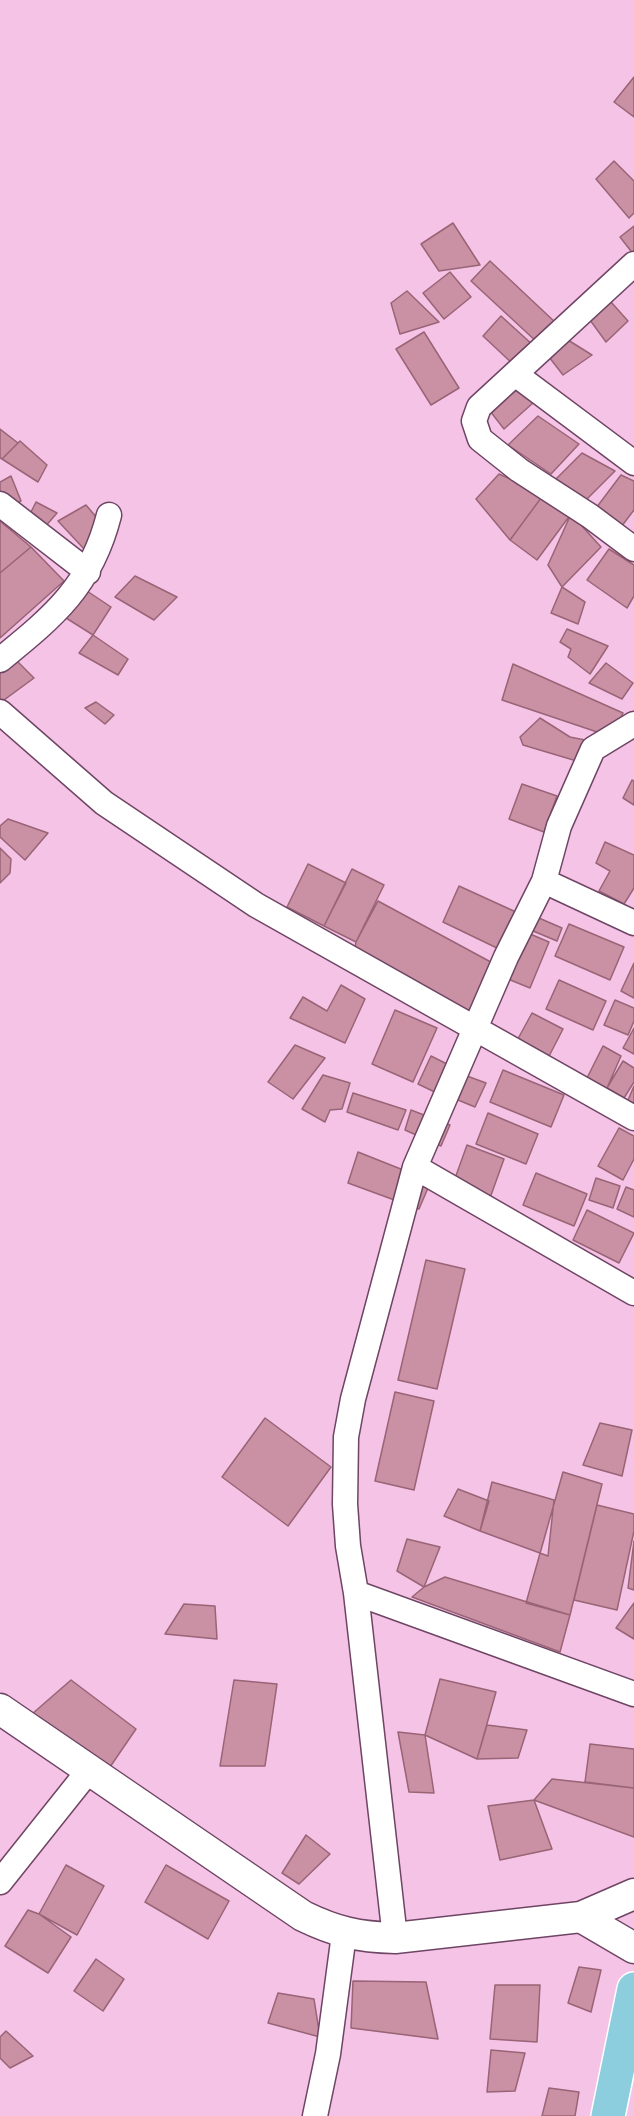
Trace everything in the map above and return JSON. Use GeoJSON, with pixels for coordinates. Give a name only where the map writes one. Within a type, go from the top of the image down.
{"type":"FeatureCollection","features":[{"type":"Feature","properties":{"kind":"main road"},"geometry":{"type":"LineString","coordinates":[[608,2116],[634,1989]]}},
{"type":"Feature","properties":{"kind":"street"},"geometry":{"type":"LineString","coordinates":[[634,264],[479,407],[474,421],[480,439],[519,471],[590,516],[634,549]]}},
{"type":"Feature","properties":{"kind":"street"},"geometry":{"type":"LineString","coordinates":[[515,374],[634,463]]}},
{"type":"Feature","properties":{"kind":"street"},"geometry":{"type":"LineString","coordinates":[[0,504],[88,572]]}},
{"type":"Feature","properties":{"kind":"street"},"geometry":{"type":"LineString","coordinates":[[0,660],[66,602],[88,572],[102,541],[109,515]]}},
{"type":"Feature","properties":{"kind":"street"},"geometry":{"type":"LineString","coordinates":[[0,712],[104,803],[256,905],[634,1118]]}},
{"type":"Feature","properties":{"kind":"street"},"geometry":{"type":"LineString","coordinates":[[395,1938],[356,1593],[348,1546],[345,1504],[346,1437],[352,1399],[415,1167],[474,1028],[544,881],[559,826],[593,749],[634,724]]}},
{"type":"Feature","properties":{"kind":"street"},"geometry":{"type":"LineString","coordinates":[[544,881],[634,923]]}},
{"type":"Feature","properties":{"kind":"street"},"geometry":{"type":"LineString","coordinates":[[415,1167],[634,1293]]}},
{"type":"Feature","properties":{"kind":"street"},"geometry":{"type":"LineString","coordinates":[[356,1593],[634,1694]]}},
{"type":"Feature","properties":{"kind":"street"},"geometry":{"type":"LineString","coordinates":[[0,1709],[90,1768],[303,1916],[344,1934],[395,1938],[581,1917],[634,1894]]}},
{"type":"Feature","properties":{"kind":"street"},"geometry":{"type":"LineString","coordinates":[[0,1882],[90,1768]]}},
{"type":"Feature","properties":{"kind":"street"},"geometry":{"type":"LineString","coordinates":[[581,1917],[634,1948]]}},
{"type":"Feature","properties":{"kind":"street"},"geometry":{"type":"LineString","coordinates":[[315,2116],[328,2054],[344,1934]]}},
{"type":"Feature","properties":{"kind":"building"},"geometry":{"type":"Polygon","coordinates":[[[634,77],[634,117],[614,102],[634,77]]]}},
{"type":"Feature","properties":{"kind":"building"},"geometry":{"type":"Polygon","coordinates":[[[614,161],[634,181],[634,213],[629,218],[596,179],[614,161]]]}},
{"type":"Feature","properties":{"kind":"building"},"geometry":{"type":"Polygon","coordinates":[[[453,223],[480,265],[439,271],[421,244],[453,223]]]}},
{"type":"Feature","properties":{"kind":"building"},"geometry":{"type":"Polygon","coordinates":[[[634,226],[634,255],[620,237],[634,226]]]}},
{"type":"Feature","properties":{"kind":"building"},"geometry":{"type":"Polygon","coordinates":[[[490,261],[556,323],[538,343],[471,281],[490,261]]]}},
{"type":"Feature","properties":{"kind":"building"},"geometry":{"type":"Polygon","coordinates":[[[450,272],[471,297],[444,319],[423,293],[450,272]]]}},
{"type":"Feature","properties":{"kind":"building"},"geometry":{"type":"Polygon","coordinates":[[[407,291],[439,322],[400,334],[391,303],[407,291]]]}},
{"type":"Feature","properties":{"kind":"building"},"geometry":{"type":"Polygon","coordinates":[[[611,302],[628,321],[606,342],[590,320],[611,302]]]}},
{"type":"Feature","properties":{"kind":"building"},"geometry":{"type":"Polygon","coordinates":[[[501,316],[534,346],[515,366],[483,336],[501,316]]]}},
{"type":"Feature","properties":{"kind":"building"},"geometry":{"type":"Polygon","coordinates":[[[424,332],[459,388],[431,405],[396,349],[424,332]]]}},
{"type":"Feature","properties":{"kind":"building"},"geometry":{"type":"Polygon","coordinates":[[[568,340],[592,355],[563,375],[549,357],[568,340]]]}},
{"type":"Feature","properties":{"kind":"building"},"geometry":{"type":"Polygon","coordinates":[[[506,382],[534,402],[504,429],[490,411],[506,382]]]}},
{"type":"Feature","properties":{"kind":"building"},"geometry":{"type":"Polygon","coordinates":[[[538,416],[579,444],[551,474],[508,445],[538,416]]]}},
{"type":"Feature","properties":{"kind":"building"},"geometry":{"type":"Polygon","coordinates":[[[0,429],[18,443],[2,459],[0,458],[0,429]]]}},
{"type":"Feature","properties":{"kind":"building"},"geometry":{"type":"Polygon","coordinates":[[[20,441],[47,465],[38,482],[2,459],[20,441]]]}},
{"type":"Feature","properties":{"kind":"building"},"geometry":{"type":"Polygon","coordinates":[[[582,453],[615,471],[584,502],[555,480],[582,453]]]}},
{"type":"Feature","properties":{"kind":"building"},"geometry":{"type":"Polygon","coordinates":[[[499,474],[544,494],[510,540],[476,499],[499,474]]]}},
{"type":"Feature","properties":{"kind":"building"},"geometry":{"type":"Polygon","coordinates":[[[621,475],[634,481],[634,510],[621,527],[590,516],[621,475]]]}},
{"type":"Feature","properties":{"kind":"building"},"geometry":{"type":"Polygon","coordinates":[[[11,476],[21,501],[6,508],[0,500],[0,482],[11,476]]]}},
{"type":"Feature","properties":{"kind":"building"},"geometry":{"type":"Polygon","coordinates":[[[544,494],[571,514],[537,560],[510,540],[544,494]]]}},
{"type":"Feature","properties":{"kind":"building"},"geometry":{"type":"Polygon","coordinates":[[[36,502],[57,513],[44,528],[28,518],[36,502]]]}},
{"type":"Feature","properties":{"kind":"building"},"geometry":{"type":"Polygon","coordinates":[[[86,505],[103,525],[85,550],[58,521],[86,505]]]}},
{"type":"Feature","properties":{"kind":"building"},"geometry":{"type":"Polygon","coordinates":[[[571,514],[601,547],[562,587],[548,565],[571,514]]]}},
{"type":"Feature","properties":{"kind":"building"},"geometry":{"type":"Polygon","coordinates":[[[0,521],[31,547],[0,573],[0,521]]]}},
{"type":"Feature","properties":{"kind":"building"},"geometry":{"type":"Polygon","coordinates":[[[31,547],[64,581],[0,638],[0,573],[31,547]]]}},
{"type":"Feature","properties":{"kind":"building"},"geometry":{"type":"Polygon","coordinates":[[[609,549],[634,565],[634,596],[627,608],[587,580],[609,549]]]}},
{"type":"Feature","properties":{"kind":"building"},"geometry":{"type":"Polygon","coordinates":[[[135,576],[177,597],[154,620],[115,597],[135,576]]]}},
{"type":"Feature","properties":{"kind":"building"},"geometry":{"type":"Polygon","coordinates":[[[562,587],[585,602],[578,624],[551,613],[562,587]]]}},
{"type":"Feature","properties":{"kind":"building"},"geometry":{"type":"Polygon","coordinates":[[[84,589],[111,607],[93,635],[55,611],[84,589]]]}},
{"type":"Feature","properties":{"kind":"building"},"geometry":{"type":"Polygon","coordinates":[[[567,629],[608,646],[590,674],[568,657],[571,649],[560,642],[567,629]]]}},
{"type":"Feature","properties":{"kind":"building"},"geometry":{"type":"Polygon","coordinates":[[[93,635],[128,659],[118,675],[79,653],[93,635]]]}},
{"type":"Feature","properties":{"kind":"building"},"geometry":{"type":"Polygon","coordinates":[[[14,658],[34,678],[0,703],[0,671],[14,658]]]}},
{"type":"Feature","properties":{"kind":"building"},"geometry":{"type":"Polygon","coordinates":[[[606,663],[633,683],[622,699],[589,683],[606,663]]]}},
{"type":"Feature","properties":{"kind":"building"},"geometry":{"type":"Polygon","coordinates":[[[513,664],[623,713],[612,737],[502,700],[513,664]]]}},
{"type":"Feature","properties":{"kind":"building"},"geometry":{"type":"Polygon","coordinates":[[[96,702],[114,715],[105,724],[85,708],[96,702]]]}},
{"type":"Feature","properties":{"kind":"building"},"geometry":{"type":"Polygon","coordinates":[[[540,718],[570,737],[590,741],[580,762],[523,745],[520,737],[540,718]]]}},
{"type":"Feature","properties":{"kind":"building"},"geometry":{"type":"Polygon","coordinates":[[[632,780],[634,781],[634,805],[623,798],[632,780]]]}},
{"type":"Feature","properties":{"kind":"building"},"geometry":{"type":"Polygon","coordinates":[[[522,784],[557,796],[544,832],[509,819],[522,784]]]}},
{"type":"Feature","properties":{"kind":"building"},"geometry":{"type":"Polygon","coordinates":[[[8,819],[48,833],[25,860],[0,837],[0,826],[8,819]]]}},
{"type":"Feature","properties":{"kind":"building"},"geometry":{"type":"Polygon","coordinates":[[[605,842],[634,855],[634,888],[624,904],[599,891],[610,871],[596,863],[605,842]]]}},
{"type":"Feature","properties":{"kind":"building"},"geometry":{"type":"Polygon","coordinates":[[[0,848],[11,859],[10,873],[0,883],[0,848]]]}},
{"type":"Feature","properties":{"kind":"building"},"geometry":{"type":"Polygon","coordinates":[[[308,864],[346,883],[324,926],[287,907],[308,864]]]}},
{"type":"Feature","properties":{"kind":"building"},"geometry":{"type":"Polygon","coordinates":[[[352,869],[384,885],[356,942],[324,926],[352,869]]]}},
{"type":"Feature","properties":{"kind":"building"},"geometry":{"type":"Polygon","coordinates":[[[459,886],[516,912],[499,949],[443,922],[459,886]]]}},
{"type":"Feature","properties":{"kind":"building"},"geometry":{"type":"Polygon","coordinates":[[[378,901],[500,967],[469,1023],[353,959],[356,942],[378,901]]]}},
{"type":"Feature","properties":{"kind":"building"},"geometry":{"type":"Polygon","coordinates":[[[532,915],[562,928],[557,941],[526,928],[532,915]]]}},
{"type":"Feature","properties":{"kind":"building"},"geometry":{"type":"Polygon","coordinates":[[[569,924],[624,947],[610,980],[555,956],[569,924]]]}},
{"type":"Feature","properties":{"kind":"building"},"geometry":{"type":"Polygon","coordinates":[[[523,931],[549,942],[530,988],[503,977],[523,931]]]}},
{"type":"Feature","properties":{"kind":"building"},"geometry":{"type":"Polygon","coordinates":[[[634,963],[634,998],[621,991],[634,963]]]}},
{"type":"Feature","properties":{"kind":"building"},"geometry":{"type":"Polygon","coordinates":[[[559,980],[606,1001],[593,1030],[546,1009],[559,980]]]}},
{"type":"Feature","properties":{"kind":"building"},"geometry":{"type":"Polygon","coordinates":[[[341,985],[365,999],[345,1043],[290,1018],[303,997],[327,1011],[341,985]]]}},
{"type":"Feature","properties":{"kind":"building"},"geometry":{"type":"Polygon","coordinates":[[[615,1000],[634,1008],[634,1021],[628,1035],[604,1025],[615,1000]]]}},
{"type":"Feature","properties":{"kind":"building"},"geometry":{"type":"Polygon","coordinates":[[[395,1010],[437,1028],[413,1082],[372,1064],[395,1010]]]}},
{"type":"Feature","properties":{"kind":"building"},"geometry":{"type":"Polygon","coordinates":[[[532,1013],[563,1029],[546,1062],[514,1046],[532,1013]]]}},
{"type":"Feature","properties":{"kind":"building"},"geometry":{"type":"Polygon","coordinates":[[[634,1028],[634,1054],[623,1048],[634,1028]]]}},
{"type":"Feature","properties":{"kind":"building"},"geometry":{"type":"Polygon","coordinates":[[[295,1045],[325,1058],[293,1099],[268,1082],[295,1045]]]}},
{"type":"Feature","properties":{"kind":"building"},"geometry":{"type":"Polygon","coordinates":[[[603,1046],[621,1056],[607,1088],[602,1091],[585,1082],[603,1046]]]}},
{"type":"Feature","properties":{"kind":"building"},"geometry":{"type":"Polygon","coordinates":[[[431,1056],[453,1067],[441,1095],[418,1084],[431,1056]]]}},
{"type":"Feature","properties":{"kind":"building"},"geometry":{"type":"Polygon","coordinates":[[[623,1061],[634,1068],[634,1082],[624,1098],[607,1088],[623,1061]]]}},
{"type":"Feature","properties":{"kind":"building"},"geometry":{"type":"Polygon","coordinates":[[[503,1070],[564,1095],[551,1127],[490,1102],[503,1070]]]}},
{"type":"Feature","properties":{"kind":"building"},"geometry":{"type":"Polygon","coordinates":[[[323,1075],[350,1083],[342,1109],[330,1110],[325,1122],[302,1109],[323,1075]]]}},
{"type":"Feature","properties":{"kind":"building"},"geometry":{"type":"Polygon","coordinates":[[[467,1076],[486,1083],[475,1107],[458,1100],[467,1076]]]}},
{"type":"Feature","properties":{"kind":"building"},"geometry":{"type":"Polygon","coordinates":[[[634,1086],[634,1104],[628,1100],[634,1086]]]}},
{"type":"Feature","properties":{"kind":"building"},"geometry":{"type":"Polygon","coordinates":[[[353,1093],[406,1110],[398,1130],[347,1112],[353,1093]]]}},
{"type":"Feature","properties":{"kind":"building"},"geometry":{"type":"Polygon","coordinates":[[[411,1110],[450,1125],[441,1146],[405,1130],[411,1110]]]}},
{"type":"Feature","properties":{"kind":"building"},"geometry":{"type":"Polygon","coordinates":[[[488,1113],[538,1134],[526,1164],[476,1144],[488,1113]]]}},
{"type":"Feature","properties":{"kind":"building"},"geometry":{"type":"Polygon","coordinates":[[[619,1128],[634,1136],[634,1159],[623,1180],[598,1166],[619,1128]]]}},
{"type":"Feature","properties":{"kind":"building"},"geometry":{"type":"Polygon","coordinates":[[[467,1145],[504,1159],[490,1198],[453,1184],[467,1145]]]}},
{"type":"Feature","properties":{"kind":"building"},"geometry":{"type":"Polygon","coordinates":[[[358,1152],[431,1181],[419,1209],[348,1183],[358,1152]]]}},
{"type":"Feature","properties":{"kind":"building"},"geometry":{"type":"Polygon","coordinates":[[[536,1173],[587,1194],[574,1226],[523,1205],[536,1173]]]}},
{"type":"Feature","properties":{"kind":"building"},"geometry":{"type":"Polygon","coordinates":[[[596,1178],[620,1186],[613,1208],[589,1200],[596,1178]]]}},
{"type":"Feature","properties":{"kind":"building"},"geometry":{"type":"Polygon","coordinates":[[[626,1187],[634,1190],[634,1217],[617,1209],[626,1187]]]}},
{"type":"Feature","properties":{"kind":"building"},"geometry":{"type":"Polygon","coordinates":[[[587,1210],[634,1233],[619,1263],[573,1240],[587,1210]]]}},
{"type":"Feature","properties":{"kind":"building"},"geometry":{"type":"Polygon","coordinates":[[[426,1260],[465,1269],[437,1389],[398,1380],[426,1260]]]}},
{"type":"Feature","properties":{"kind":"building"},"geometry":{"type":"Polygon","coordinates":[[[395,1392],[434,1401],[414,1490],[375,1481],[395,1392]]]}},
{"type":"Feature","properties":{"kind":"building"},"geometry":{"type":"Polygon","coordinates":[[[265,1418],[331,1467],[288,1526],[222,1477],[265,1418]]]}},
{"type":"Feature","properties":{"kind":"building"},"geometry":{"type":"Polygon","coordinates":[[[600,1423],[632,1430],[622,1476],[583,1465],[600,1423]]]}},
{"type":"Feature","properties":{"kind":"building"},"geometry":{"type":"Polygon","coordinates":[[[563,1472],[602,1484],[570,1615],[526,1603],[563,1472]]]}},
{"type":"Feature","properties":{"kind":"building"},"geometry":{"type":"Polygon","coordinates":[[[492,1482],[554,1500],[548,1556],[480,1531],[492,1482]]]}},
{"type":"Feature","properties":{"kind":"building"},"geometry":{"type":"Polygon","coordinates":[[[458,1489],[489,1501],[480,1531],[444,1516],[458,1489]]]}},
{"type":"Feature","properties":{"kind":"building"},"geometry":{"type":"Polygon","coordinates":[[[597,1505],[634,1514],[634,1531],[617,1610],[574,1600],[597,1505]]]}},
{"type":"Feature","properties":{"kind":"building"},"geometry":{"type":"Polygon","coordinates":[[[407,1539],[440,1547],[424,1587],[397,1571],[407,1539]]]}},
{"type":"Feature","properties":{"kind":"building"},"geometry":{"type":"Polygon","coordinates":[[[634,1541],[634,1590],[628,1588],[634,1541]]]}},
{"type":"Feature","properties":{"kind":"building"},"geometry":{"type":"Polygon","coordinates":[[[445,1577],[570,1615],[560,1652],[412,1597],[424,1587],[445,1577]]]}},
{"type":"Feature","properties":{"kind":"building"},"geometry":{"type":"Polygon","coordinates":[[[634,1603],[634,1639],[616,1628],[634,1603]]]}},
{"type":"Feature","properties":{"kind":"building"},"geometry":{"type":"Polygon","coordinates":[[[184,1604],[215,1606],[217,1639],[165,1634],[184,1604]]]}},
{"type":"Feature","properties":{"kind":"building"},"geometry":{"type":"Polygon","coordinates":[[[440,1679],[496,1692],[477,1759],[425,1735],[440,1679]]]}},
{"type":"Feature","properties":{"kind":"building"},"geometry":{"type":"Polygon","coordinates":[[[71,1680],[136,1729],[110,1767],[32,1714],[71,1680]]]}},
{"type":"Feature","properties":{"kind":"building"},"geometry":{"type":"Polygon","coordinates":[[[234,1680],[277,1684],[265,1766],[220,1766],[234,1680]]]}},
{"type":"Feature","properties":{"kind":"building"},"geometry":{"type":"Polygon","coordinates":[[[487,1725],[527,1730],[518,1758],[477,1759],[487,1725]]]}},
{"type":"Feature","properties":{"kind":"building"},"geometry":{"type":"Polygon","coordinates":[[[398,1732],[425,1735],[434,1793],[409,1792],[398,1732]]]}},
{"type":"Feature","properties":{"kind":"building"},"geometry":{"type":"Polygon","coordinates":[[[590,1744],[634,1749],[634,1788],[585,1782],[590,1744]]]}},
{"type":"Feature","properties":{"kind":"building"},"geometry":{"type":"Polygon","coordinates":[[[552,1779],[634,1788],[634,1837],[534,1800],[552,1779]]]}},
{"type":"Feature","properties":{"kind":"building"},"geometry":{"type":"Polygon","coordinates":[[[534,1800],[552,1849],[500,1860],[488,1806],[534,1800]]]}},
{"type":"Feature","properties":{"kind":"building"},"geometry":{"type":"Polygon","coordinates":[[[306,1835],[330,1854],[299,1884],[282,1873],[306,1835]]]}},
{"type":"Feature","properties":{"kind":"building"},"geometry":{"type":"Polygon","coordinates":[[[66,1865],[104,1886],[77,1935],[39,1914],[66,1865]]]}},
{"type":"Feature","properties":{"kind":"building"},"geometry":{"type":"Polygon","coordinates":[[[166,1865],[229,1901],[208,1939],[145,1902],[166,1865]]]}},
{"type":"Feature","properties":{"kind":"building"},"geometry":{"type":"Polygon","coordinates":[[[28,1910],[39,1914],[71,1937],[48,1973],[5,1946],[28,1910]]]}},
{"type":"Feature","properties":{"kind":"building"},"geometry":{"type":"Polygon","coordinates":[[[96,1959],[124,1979],[103,2011],[74,1991],[96,1959]]]}},
{"type":"Feature","properties":{"kind":"building"},"geometry":{"type":"Polygon","coordinates":[[[579,1967],[601,1970],[591,2012],[568,2003],[579,1967]]]}},
{"type":"Feature","properties":{"kind":"building"},"geometry":{"type":"Polygon","coordinates":[[[353,1981],[426,1982],[438,2039],[351,2028],[353,1981]]]}},
{"type":"Feature","properties":{"kind":"building"},"geometry":{"type":"Polygon","coordinates":[[[495,1985],[540,1985],[537,2042],[490,2039],[495,1985]]]}},
{"type":"Feature","properties":{"kind":"building"},"geometry":{"type":"Polygon","coordinates":[[[278,1993],[314,1999],[320,2037],[268,2023],[278,1993]]]}},
{"type":"Feature","properties":{"kind":"building"},"geometry":{"type":"Polygon","coordinates":[[[6,2031],[33,2056],[10,2068],[0,2058],[0,2037],[6,2031]]]}},
{"type":"Feature","properties":{"kind":"building"},"geometry":{"type":"Polygon","coordinates":[[[491,2050],[525,2053],[515,2091],[487,2092],[491,2050]]]}},
{"type":"Feature","properties":{"kind":"building"},"geometry":{"type":"Polygon","coordinates":[[[549,2088],[579,2092],[575,2116],[542,2116],[549,2088]]]}}]}
